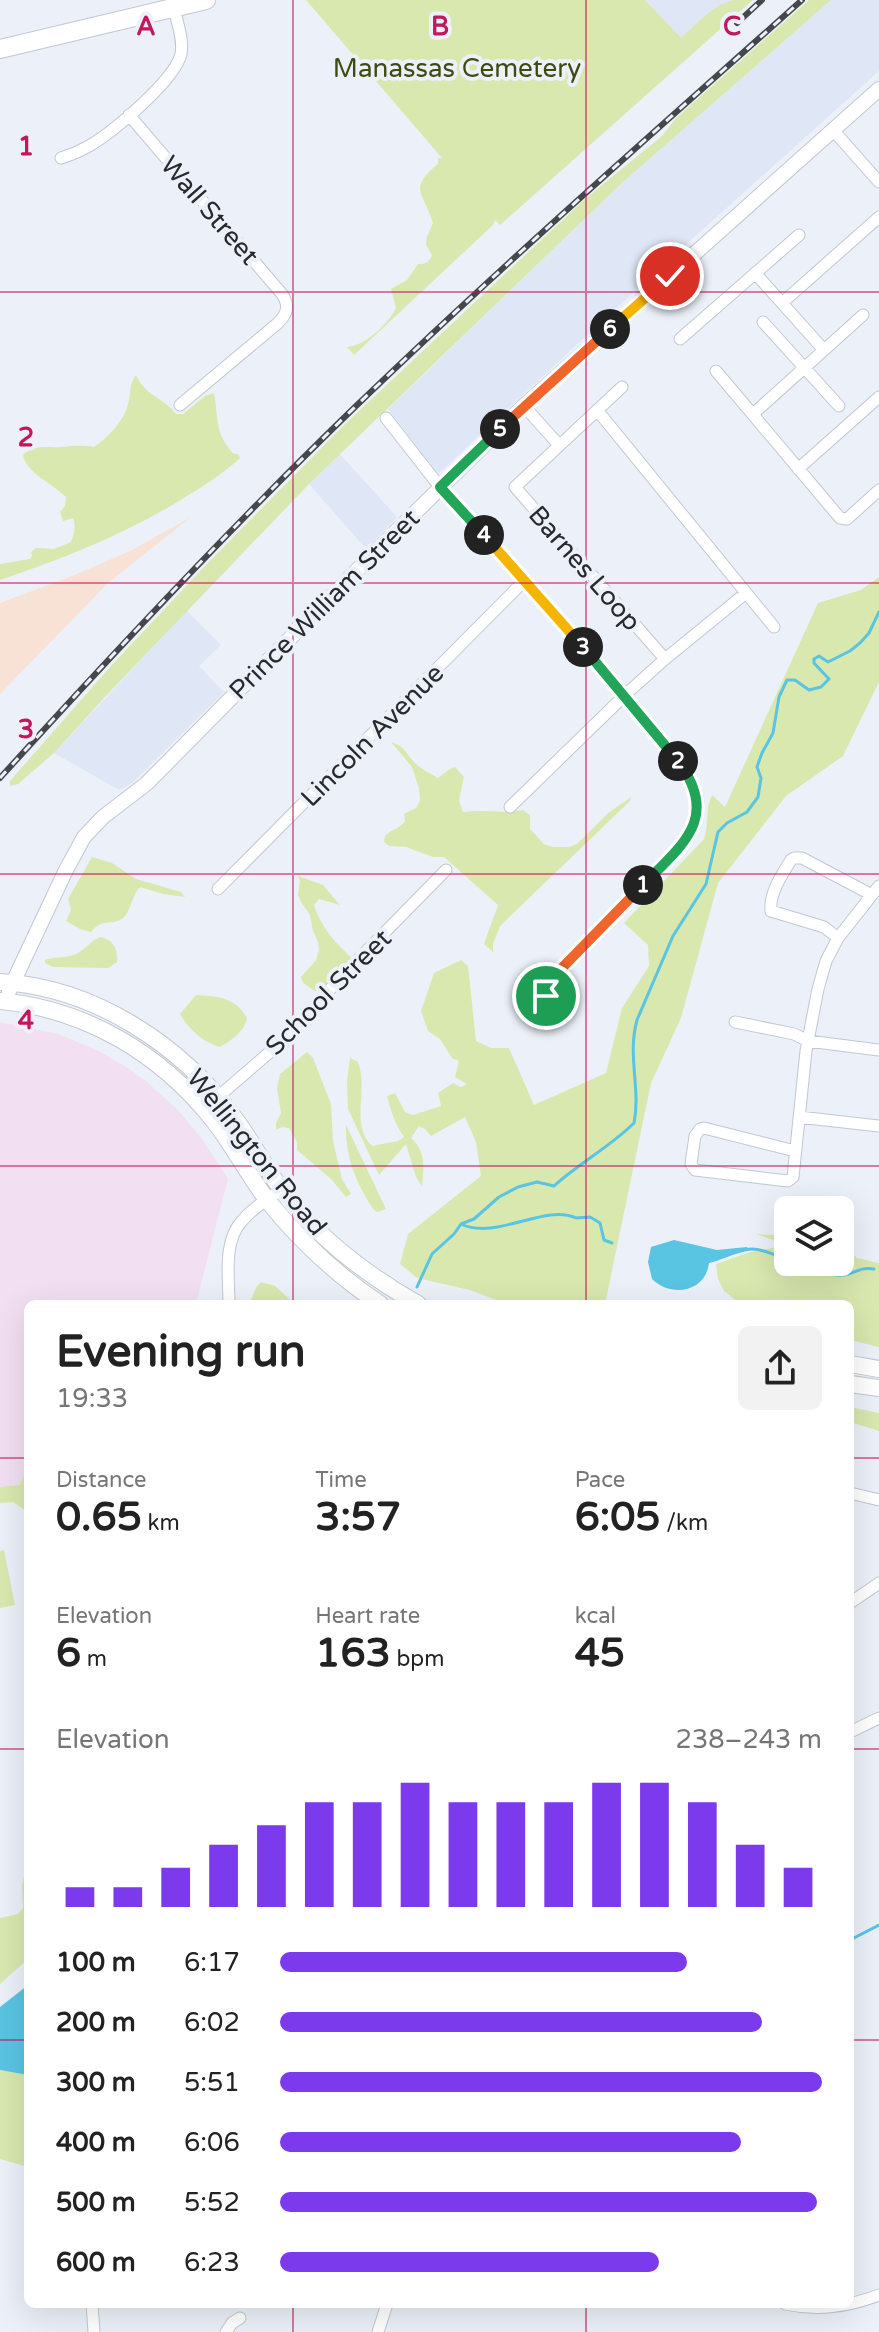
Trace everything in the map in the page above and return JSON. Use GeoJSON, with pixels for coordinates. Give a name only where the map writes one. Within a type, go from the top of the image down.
{"type":"FeatureCollection","features":[{"type":"Feature","properties":{"kind":"highway"},"geometry":{"type":"LineString","coordinates":[[0,49],[173,4],[206,0]]}},
{"type":"Feature","properties":{"kind":"main road","name":"Wellington Road"},"geometry":{"type":"LineString","coordinates":[[7,983],[34,986],[116,1015],[185,1063],[234,1118],[302,1214],[343,1254],[411,1300]]}},
{"type":"Feature","properties":{"kind":"main road","name":"Wellington Road"},"geometry":{"type":"LineString","coordinates":[[2,1001],[32,1005],[82,1020],[152,1059],[204,1109],[267,1200],[326,1263],[375,1300]]}},
{"type":"Feature","properties":{"kind":"main road"},"geometry":{"type":"LineString","coordinates":[[854,1365],[879,1369]]}},
{"type":"Feature","properties":{"kind":"main road"},"geometry":{"type":"LineString","coordinates":[[854,1385],[879,1388]]}},
{"type":"Feature","properties":{"kind":"street"},"geometry":{"type":"LineString","coordinates":[[61,158],[89,146],[129,115],[168,78],[179,59],[181,40],[173,4]]}},
{"type":"Feature","properties":{"kind":"street","name":"Prince William Street"},"geometry":{"type":"LineString","coordinates":[[2,1001],[7,983],[66,870],[93,827],[156,774],[524,406],[879,89]]}},
{"type":"Feature","properties":{"kind":"street","name":"Wall Street"},"geometry":{"type":"LineString","coordinates":[[129,115],[282,294],[287,306],[287,312],[278,323],[180,405]]}},
{"type":"Feature","properties":{"kind":"street"},"geometry":{"type":"LineString","coordinates":[[833,130],[879,182]]}},
{"type":"Feature","properties":{"kind":"street"},"geometry":{"type":"LineString","coordinates":[[782,303],[879,217]]}},
{"type":"Feature","properties":{"kind":"street"},"geometry":{"type":"LineString","coordinates":[[680,339],[799,235]]}},
{"type":"Feature","properties":{"kind":"street"},"geometry":{"type":"LineString","coordinates":[[755,273],[824,350]]}},
{"type":"Feature","properties":{"kind":"street"},"geometry":{"type":"LineString","coordinates":[[753,414],[863,315]]}},
{"type":"Feature","properties":{"kind":"street"},"geometry":{"type":"LineString","coordinates":[[763,322],[839,406]]}},
{"type":"Feature","properties":{"kind":"street"},"geometry":{"type":"LineString","coordinates":[[716,371],[842,519],[847,519],[879,490]]}},
{"type":"Feature","properties":{"kind":"street","name":"Barnes Loop"},"geometry":{"type":"LineString","coordinates":[[622,387],[515,487],[665,659]]}},
{"type":"Feature","properties":{"kind":"street"},"geometry":{"type":"LineString","coordinates":[[798,469],[879,397]]}},
{"type":"Feature","properties":{"kind":"street"},"geometry":{"type":"LineString","coordinates":[[524,406],[559,445]]}},
{"type":"Feature","properties":{"kind":"street"},"geometry":{"type":"LineString","coordinates":[[597,410],[774,627]]}},
{"type":"Feature","properties":{"kind":"street"},"geometry":{"type":"LineString","coordinates":[[386,418],[440,487],[625,695],[682,766],[696,792],[695,825],[688,838],[558,972],[549,986],[544,1006]]}},
{"type":"Feature","properties":{"kind":"street","name":"Lincoln Avenue"},"geometry":{"type":"LineString","coordinates":[[218,889],[525,580]]}},
{"type":"Feature","properties":{"kind":"street"},"geometry":{"type":"LineString","coordinates":[[510,807],[625,695],[746,593]]}},
{"type":"Feature","properties":{"kind":"street"},"geometry":{"type":"LineString","coordinates":[[795,1151],[704,1128],[697,1132],[691,1164],[692,1168],[746,1176],[788,1181],[793,1177],[808,1041],[826,961],[838,938],[876,890],[802,858],[794,858],[777,885],[770,903],[771,911],[824,927],[838,938]]}},
{"type":"Feature","properties":{"kind":"street","name":"School Street"},"geometry":{"type":"LineString","coordinates":[[204,1109],[308,1019],[333,985],[446,870]]}},
{"type":"Feature","properties":{"kind":"street"},"geometry":{"type":"LineString","coordinates":[[735,1022],[794,1034],[808,1041],[879,1050]]}},
{"type":"Feature","properties":{"kind":"street"},"geometry":{"type":"LineString","coordinates":[[799,1117],[879,1126]]}},
{"type":"Feature","properties":{"kind":"street"},"geometry":{"type":"LineString","coordinates":[[229,1300],[231,1241],[242,1221],[282,1189]]}},
{"type":"Feature","properties":{"kind":"street"},"geometry":{"type":"LineString","coordinates":[[854,1494],[879,1500]]}},
{"type":"Feature","properties":{"kind":"street"},"geometry":{"type":"LineString","coordinates":[[854,1600],[879,1583]]}},
{"type":"Feature","properties":{"kind":"street"},"geometry":{"type":"LineString","coordinates":[[854,1730],[879,1718]]}},
{"type":"Feature","properties":{"kind":"street"},"geometry":{"type":"LineString","coordinates":[[854,2303],[879,2295]]}},
{"type":"Feature","properties":{"kind":"street"},"geometry":{"type":"LineString","coordinates":[[92,2308],[94,2332]]}},
{"type":"Feature","properties":{"kind":"street"},"geometry":{"type":"LineString","coordinates":[[378,2332],[386,2308]]}},
{"type":"Feature","properties":{"kind":"street"},"geometry":{"type":"LineString","coordinates":[[226,2332],[240,2318]]}},
{"type":"Feature","properties":{"kind":"shaded area"},"geometry":{"type":"Polygon","coordinates":[[[645,0],[732,0],[705,16],[681,39],[645,0]]]}},
{"type":"Feature","properties":{"kind":"shaded area"},"geometry":{"type":"Polygon","coordinates":[[[831,0],[879,0],[879,71],[652,275],[438,474],[388,409],[623,182],[831,0]]]}},
{"type":"Feature","properties":{"kind":"shaded area"},"geometry":{"type":"Polygon","coordinates":[[[340,454],[397,517],[366,549],[309,484],[340,454]]]}},
{"type":"Feature","properties":{"kind":"shaded area"},"geometry":{"type":"Polygon","coordinates":[[[191,517],[108,583],[0,694],[0,603],[130,551],[191,517]]]}},
{"type":"Feature","properties":{"kind":"shaded area"},"geometry":{"type":"Polygon","coordinates":[[[187,611],[221,645],[199,666],[224,692],[132,783],[119,790],[54,753],[187,611]]]}},
{"type":"Feature","properties":{"kind":"shaded area"},"geometry":{"type":"Polygon","coordinates":[[[0,1022],[59,1034],[99,1051],[128,1068],[178,1110],[202,1139],[228,1179],[197,1300],[24,1300],[24,1500],[0,1486],[0,1022]]]}},
{"type":"Feature","properties":{"kind":"green space","name":"Manassas Cemetery"},"geometry":{"type":"Polygon","coordinates":[[[306,0],[645,0],[681,38],[726,2],[753,0],[500,225],[495,220],[354,355],[347,347],[361,343],[375,333],[396,308],[391,289],[407,280],[418,264],[431,258],[426,245],[433,223],[420,186],[438,164],[438,158],[442,158],[306,0]]]}},
{"type":"Feature","properties":{"kind":"green space"},"geometry":{"type":"Polygon","coordinates":[[[809,0],[831,0],[623,182],[309,484],[54,753],[18,784],[10,786],[10,781],[110,667],[344,425],[585,199],[662,136],[676,118],[809,0]]]}},
{"type":"Feature","properties":{"kind":"green space"},"geometry":{"type":"Polygon","coordinates":[[[136,375],[144,388],[176,414],[183,414],[205,396],[214,393],[220,433],[240,458],[203,486],[136,525],[69,555],[0,580],[0,564],[30,559],[31,552],[36,548],[54,549],[71,542],[74,533],[73,518],[63,521],[60,512],[65,506],[66,497],[34,473],[23,455],[41,447],[94,447],[121,421],[136,375]]]}},
{"type":"Feature","properties":{"kind":"green space"},"geometry":{"type":"Polygon","coordinates":[[[879,577],[879,682],[843,756],[786,796],[718,883],[681,1018],[651,1083],[606,1300],[496,1300],[470,1290],[417,1278],[400,1264],[408,1234],[481,1176],[476,1142],[465,1117],[431,1136],[419,1126],[411,1138],[422,1154],[422,1186],[416,1177],[406,1144],[379,1175],[348,1109],[350,1058],[357,1061],[360,1071],[362,1127],[372,1146],[404,1137],[387,1096],[395,1093],[405,1112],[413,1115],[441,1106],[438,1093],[453,1083],[461,1087],[467,1084],[455,1077],[459,1061],[452,1058],[440,1039],[428,1031],[421,1011],[434,973],[461,960],[468,966],[476,1041],[491,1048],[509,1048],[534,1105],[606,1073],[622,1008],[649,966],[648,945],[624,923],[704,839],[712,795],[725,807],[818,603],[861,590],[879,577]]]}},
{"type":"Feature","properties":{"kind":"green space"},"geometry":{"type":"Polygon","coordinates":[[[391,742],[438,778],[455,767],[464,777],[459,800],[463,812],[523,810],[530,815],[530,829],[544,844],[553,847],[577,844],[608,813],[631,797],[500,926],[493,952],[484,944],[498,905],[444,857],[389,846],[384,842],[385,836],[405,821],[404,814],[416,808],[420,801],[412,767],[391,742]]]}},
{"type":"Feature","properties":{"kind":"green space"},"geometry":{"type":"Polygon","coordinates":[[[92,857],[112,863],[136,879],[181,892],[185,897],[140,887],[121,919],[95,927],[91,932],[80,929],[66,921],[71,910],[68,899],[92,857]]]}},
{"type":"Feature","properties":{"kind":"green space"},"geometry":{"type":"Polygon","coordinates":[[[298,876],[323,885],[340,905],[319,899],[314,905],[329,934],[352,958],[321,990],[315,991],[303,983],[301,977],[316,960],[319,950],[310,915],[298,895],[298,876]]]}},
{"type":"Feature","properties":{"kind":"green space"},"geometry":{"type":"Polygon","coordinates":[[[100,937],[109,940],[116,949],[117,962],[108,968],[53,967],[45,963],[45,960],[74,955],[100,937]]]}},
{"type":"Feature","properties":{"kind":"green space"},"geometry":{"type":"Polygon","coordinates":[[[196,995],[219,997],[243,1011],[246,1023],[233,1039],[220,1047],[197,1035],[187,1025],[180,1014],[196,995]]]}},
{"type":"Feature","properties":{"kind":"green space"},"geometry":{"type":"Polygon","coordinates":[[[307,1052],[313,1058],[331,1104],[333,1141],[342,1179],[351,1194],[346,1197],[331,1179],[297,1150],[297,1142],[289,1128],[276,1130],[281,1113],[277,1088],[280,1074],[307,1052]]]}},
{"type":"Feature","properties":{"kind":"green space"},"geometry":{"type":"Polygon","coordinates":[[[346,1125],[386,1209],[374,1210],[357,1180],[347,1148],[346,1125]]]}},
{"type":"Feature","properties":{"kind":"green space"},"geometry":{"type":"Polygon","coordinates":[[[756,1234],[774,1235],[773,1240],[756,1234]]]}},
{"type":"Feature","properties":{"kind":"green space"},"geometry":{"type":"Polygon","coordinates":[[[774,1248],[774,1276],[854,1276],[854,1255],[879,1263],[879,1347],[854,1341],[854,1300],[736,1300],[724,1291],[716,1264],[774,1248]]]}},
{"type":"Feature","properties":{"kind":"green space"},"geometry":{"type":"Polygon","coordinates":[[[261,1282],[275,1286],[291,1300],[251,1300],[261,1282]]]}},
{"type":"Feature","properties":{"kind":"green space"},"geometry":{"type":"Polygon","coordinates":[[[854,1408],[879,1413],[879,1431],[854,1423],[854,1408]]]}},
{"type":"Feature","properties":{"kind":"green space"},"geometry":{"type":"Polygon","coordinates":[[[24,1476],[24,1509],[13,1502],[0,1503],[0,1487],[20,1485],[24,1476]]]}},
{"type":"Feature","properties":{"kind":"green space"},"geometry":{"type":"Polygon","coordinates":[[[4,1550],[15,1605],[0,1608],[0,1551],[4,1550]]]}},
{"type":"Feature","properties":{"kind":"green space"},"geometry":{"type":"Polygon","coordinates":[[[24,1877],[24,1963],[0,1984],[0,1918],[18,1914],[23,1908],[24,1877]]]}},
{"type":"Feature","properties":{"kind":"green space"},"geometry":{"type":"Polygon","coordinates":[[[0,2070],[24,2074],[24,2166],[0,2159],[0,2070]]]}},
{"type":"Feature","properties":{"kind":"water"},"geometry":{"type":"Polygon","coordinates":[[[674,1240],[717,1250],[749,1249],[709,1261],[702,1279],[688,1289],[669,1289],[652,1279],[648,1262],[651,1247],[674,1240]]]}},
{"type":"Feature","properties":{"kind":"water"},"geometry":{"type":"Polygon","coordinates":[[[24,1988],[24,2074],[0,2070],[0,2007],[24,1988]]]}},
{"type":"Feature","properties":{"kind":"waterway"},"geometry":{"type":"LineString","coordinates":[[417,1287],[432,1254],[461,1224],[474,1219],[499,1197],[518,1187],[537,1182],[554,1186],[634,1123],[633,1046],[637,1020],[673,936],[706,884],[718,832],[747,812],[758,797],[761,778],[757,767],[773,733],[779,697],[787,680],[795,680],[809,690],[821,687],[829,679],[814,659],[819,656],[828,662],[850,651],[869,633],[879,612]]}},
{"type":"Feature","properties":{"kind":"waterway"},"geometry":{"type":"LineString","coordinates":[[461,1224],[489,1228],[550,1215],[590,1217],[600,1223],[604,1240],[612,1243]]}},
{"type":"Feature","properties":{"kind":"waterway"},"geometry":{"type":"LineString","coordinates":[[707,1262],[751,1249],[774,1254]]}},
{"type":"Feature","properties":{"kind":"waterway"},"geometry":{"type":"LineString","coordinates":[[854,1272],[874,1269]]}},
{"type":"Feature","properties":{"kind":"waterway"},"geometry":{"type":"LineString","coordinates":[[854,1938],[879,1925]]}},
{"type":"Feature","properties":{"kind":"railway"},"geometry":{"type":"LineString","coordinates":[[737,23],[762,0]]}},
{"type":"Feature","properties":{"kind":"railway"},"geometry":{"type":"LineString","coordinates":[[0,778],[174,590],[355,407],[521,252],[802,0]]}},
{"type":"Feature","properties":{"kind":"route"},"geometry":{"type":"LineString","coordinates":[[546,996],[558,972],[688,838],[695,825],[698,802],[682,766],[625,695],[440,487],[524,406],[670,276]]}}]}
